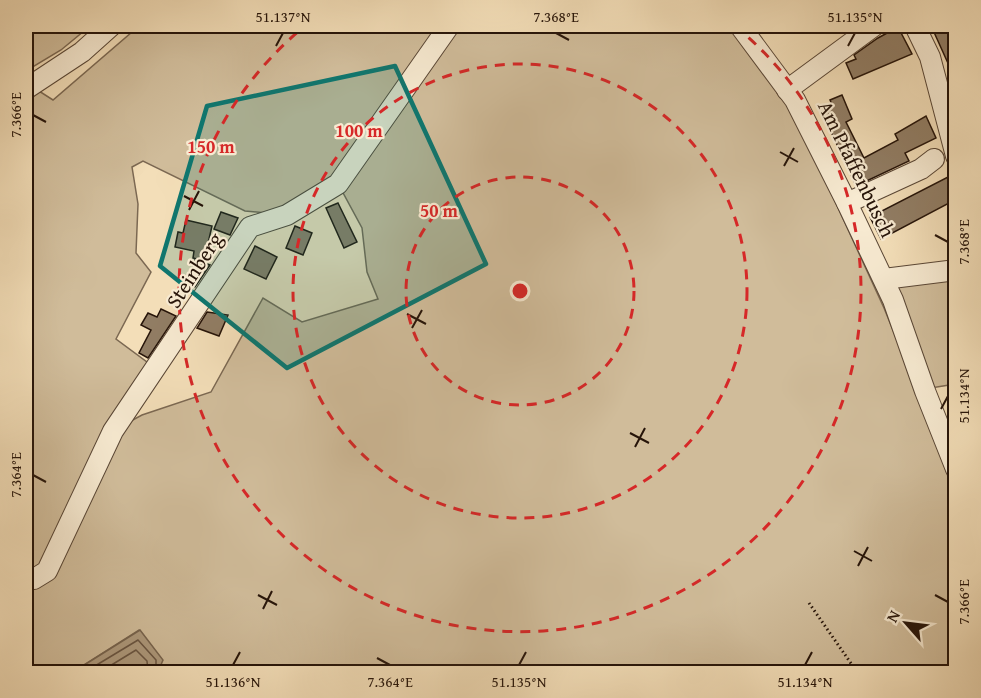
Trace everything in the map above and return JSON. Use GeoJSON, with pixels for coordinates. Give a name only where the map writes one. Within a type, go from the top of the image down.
{"type":"FeatureCollection","features":[{"type":"Feature","properties":{"kind":"street"},"geometry":{"type":"LineString","coordinates":[[26,89],[82,52],[111,26]]}},
{"type":"Feature","properties":{"kind":"street","name":"Steinberg"},"geometry":{"type":"LineString","coordinates":[[26,578],[34,579],[47,571],[113,431],[250,227],[287,215],[338,184],[449,26]]}},
{"type":"Feature","properties":{"kind":"street","name":"Am Pfaffenbusch"},"geometry":{"type":"LineString","coordinates":[[740,26],[788,90],[847,203],[884,279],[956,469]]}},
{"type":"Feature","properties":{"kind":"street"},"geometry":{"type":"LineString","coordinates":[[788,90],[874,26]]}},
{"type":"Feature","properties":{"kind":"street"},"geometry":{"type":"LineString","coordinates":[[915,26],[930,57],[956,156]]}},
{"type":"Feature","properties":{"kind":"street"},"geometry":{"type":"LineString","coordinates":[[847,203],[921,169],[934,159]]}},
{"type":"Feature","properties":{"kind":"street"},"geometry":{"type":"LineString","coordinates":[[884,279],[956,270]]}},
{"type":"Feature","properties":{"kind":"path"},"geometry":{"type":"LineString","coordinates":[[809,603],[857,672]]}},
{"type":"Feature","properties":{"kind":"highlighted area"},"geometry":{"type":"Polygon","coordinates":[[[395,66],[486,264],[287,368],[160,266],[207,106],[395,66]]]}},
{"type":"Feature","properties":{"kind":"shaded area"},"geometry":{"type":"Polygon","coordinates":[[[26,26],[90,26],[61,50],[26,71],[26,26]]]}},
{"type":"Feature","properties":{"kind":"shaded area"},"geometry":{"type":"Polygon","coordinates":[[[139,26],[442,26],[352,164],[287,215],[245,211],[143,161],[132,167],[138,204],[136,253],[151,272],[116,339],[155,368],[114,430],[142,415],[211,392],[263,298],[302,322],[378,299],[367,272],[362,228],[341,189],[459,26],[728,26],[753,54],[796,116],[884,308],[918,392],[955,496],[955,672],[162,672],[139,630],[73,672],[41,672],[28,661],[26,664],[26,583],[34,572],[26,570],[26,103],[39,91],[53,100],[139,26]]]}},
{"type":"Feature","properties":{"kind":"shaded area"},"geometry":{"type":"Polygon","coordinates":[[[955,274],[955,384],[931,388],[898,296],[898,284],[955,274]]]}},
{"type":"Feature","properties":{"kind":"water"},"geometry":{"type":"Polygon","coordinates":[[[140,630],[163,660],[160,667],[162,672],[73,672],[140,630]]]}},
{"type":"Feature","properties":{"kind":"building"},"geometry":{"type":"Polygon","coordinates":[[[943,26],[952,26],[956,34],[956,81],[933,30],[943,26]]]}},
{"type":"Feature","properties":{"kind":"building"},"geometry":{"type":"Polygon","coordinates":[[[898,27],[912,54],[853,79],[846,63],[856,59],[854,55],[898,27]]]}},
{"type":"Feature","properties":{"kind":"building"},"geometry":{"type":"Polygon","coordinates":[[[842,95],[852,119],[846,122],[864,158],[898,140],[895,134],[926,116],[936,138],[905,153],[909,161],[856,186],[822,112],[833,107],[830,100],[842,95]]]}},
{"type":"Feature","properties":{"kind":"building"},"geometry":{"type":"Polygon","coordinates":[[[948,177],[954,189],[948,191],[953,201],[881,239],[870,217],[948,177]]]}},
{"type":"Feature","properties":{"kind":"building"},"geometry":{"type":"Polygon","coordinates":[[[338,203],[357,242],[344,248],[326,208],[338,203]]]}},
{"type":"Feature","properties":{"kind":"building"},"geometry":{"type":"Polygon","coordinates":[[[221,212],[238,218],[230,235],[214,229],[221,212]]]}},
{"type":"Feature","properties":{"kind":"building"},"geometry":{"type":"Polygon","coordinates":[[[186,220],[212,226],[204,261],[193,258],[194,251],[175,247],[178,232],[183,233],[186,220]]]}},
{"type":"Feature","properties":{"kind":"building"},"geometry":{"type":"Polygon","coordinates":[[[295,226],[312,233],[303,255],[286,248],[295,226]]]}},
{"type":"Feature","properties":{"kind":"building"},"geometry":{"type":"Polygon","coordinates":[[[255,246],[277,257],[266,279],[244,269],[255,246]]]}},
{"type":"Feature","properties":{"kind":"building"},"geometry":{"type":"Polygon","coordinates":[[[195,260],[210,265],[195,287],[187,285],[195,260]]]}},
{"type":"Feature","properties":{"kind":"building"},"geometry":{"type":"Polygon","coordinates":[[[161,309],[176,316],[148,358],[139,353],[151,330],[141,325],[148,313],[157,317],[161,309]]]}},
{"type":"Feature","properties":{"kind":"building"},"geometry":{"type":"Polygon","coordinates":[[[207,312],[228,315],[219,336],[197,328],[207,312]]]}}]}
